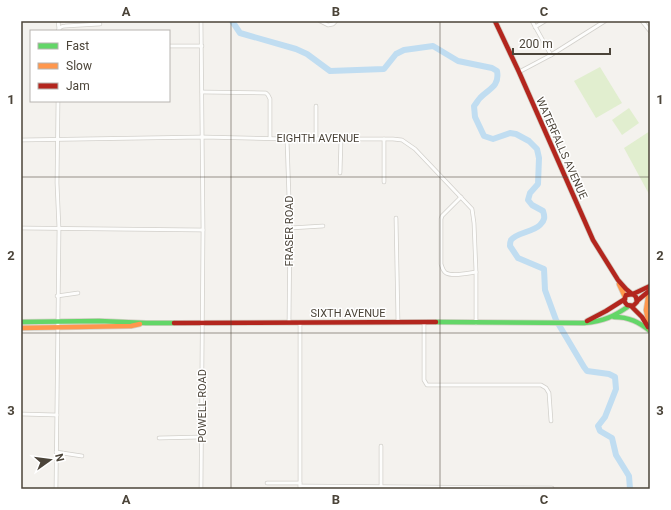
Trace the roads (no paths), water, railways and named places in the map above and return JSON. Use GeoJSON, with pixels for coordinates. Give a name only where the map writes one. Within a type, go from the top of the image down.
{"type":"FeatureCollection","features":[{"type":"Feature","properties":{"kind":"street"},"geometry":{"type":"LineString","coordinates":[[58,21],[58,30]]}},
{"type":"Feature","properties":{"kind":"street","name":"POWELL ROAD"},"geometry":{"type":"LineString","coordinates":[[201,21],[203,138],[201,489]]}},
{"type":"Feature","properties":{"kind":"street"},"geometry":{"type":"LineString","coordinates":[[320,21],[328,25],[333,24],[336,21]]}},
{"type":"Feature","properties":{"kind":"street","name":"WATERFALLS AVENUE"},"geometry":{"type":"LineString","coordinates":[[494,21],[519,72],[588,229],[600,252],[618,280],[632,294]]}},
{"type":"Feature","properties":{"kind":"street"},"geometry":{"type":"LineString","coordinates":[[532,21],[551,55]]}},
{"type":"Feature","properties":{"kind":"street"},"geometry":{"type":"LineString","coordinates":[[535,27],[545,21]]}},
{"type":"Feature","properties":{"kind":"street"},"geometry":{"type":"LineString","coordinates":[[519,72],[551,55],[604,21]]}},
{"type":"Feature","properties":{"kind":"street"},"geometry":{"type":"LineString","coordinates":[[642,21],[650,31]]}},
{"type":"Feature","properties":{"kind":"street"},"geometry":{"type":"LineString","coordinates":[[58,30],[61,26],[100,24]]}},
{"type":"Feature","properties":{"kind":"street"},"geometry":{"type":"LineString","coordinates":[[170,46],[202,46]]}},
{"type":"Feature","properties":{"kind":"street"},"geometry":{"type":"LineString","coordinates":[[202,92],[266,93],[270,99],[270,138]]}},
{"type":"Feature","properties":{"kind":"street"},"geometry":{"type":"LineString","coordinates":[[56,489],[57,296],[59,229],[57,183],[58,102]]}},
{"type":"Feature","properties":{"kind":"street"},"geometry":{"type":"LineString","coordinates":[[316,106],[316,139]]}},
{"type":"Feature","properties":{"kind":"street","name":"EIGHTH AVENUE"},"geometry":{"type":"LineString","coordinates":[[21,140],[203,138],[400,140],[415,148],[471,207],[473,213],[476,272],[476,324]]}},
{"type":"Feature","properties":{"kind":"street","name":"FRASER ROAD"},"geometry":{"type":"LineString","coordinates":[[287,139],[290,228],[289,323]]}},
{"type":"Feature","properties":{"kind":"street"},"geometry":{"type":"LineString","coordinates":[[340,173],[341,139]]}},
{"type":"Feature","properties":{"kind":"street"},"geometry":{"type":"LineString","coordinates":[[384,139],[384,182]]}},
{"type":"Feature","properties":{"kind":"street"},"geometry":{"type":"LineString","coordinates":[[461,198],[442,216],[441,219],[441,264],[443,270],[448,274],[476,272]]}},
{"type":"Feature","properties":{"kind":"street"},"geometry":{"type":"LineString","coordinates":[[396,218],[398,322]]}},
{"type":"Feature","properties":{"kind":"street"},"geometry":{"type":"LineString","coordinates":[[290,228],[323,226]]}},
{"type":"Feature","properties":{"kind":"street"},"geometry":{"type":"LineString","coordinates":[[21,228],[203,230]]}},
{"type":"Feature","properties":{"kind":"street","name":"WATERFALLS AVENUE"},"geometry":{"type":"LineString","coordinates":[[618,280],[625,298]]}},
{"type":"Feature","properties":{"kind":"street"},"geometry":{"type":"LineString","coordinates":[[584,323],[606,312],[619,303],[628,294],[650,289]]}},
{"type":"Feature","properties":{"kind":"street"},"geometry":{"type":"LineString","coordinates":[[614,317],[630,306],[633,306],[650,289]]}},
{"type":"Feature","properties":{"kind":"street"},"geometry":{"type":"LineString","coordinates":[[650,289],[645,312],[650,330]]}},
{"type":"Feature","properties":{"kind":"street"},"geometry":{"type":"LineString","coordinates":[[57,296],[78,293]]}},
{"type":"Feature","properties":{"kind":"street"},"geometry":{"type":"LineString","coordinates":[[632,294],[636,297],[642,317],[650,330]]}},
{"type":"Feature","properties":{"kind":"street"},"geometry":{"type":"LineString","coordinates":[[625,298],[626,304],[642,317]]}},
{"type":"Feature","properties":{"kind":"street"},"geometry":{"type":"LineString","coordinates":[[614,317],[632,319],[650,330]]}},
{"type":"Feature","properties":{"kind":"street","name":"SIXTH AVENUE"},"geometry":{"type":"LineString","coordinates":[[146,323],[584,323],[597,322],[614,317]]}},
{"type":"Feature","properties":{"kind":"street"},"geometry":{"type":"LineString","coordinates":[[21,322],[109,321],[146,323]]}},
{"type":"Feature","properties":{"kind":"street"},"geometry":{"type":"LineString","coordinates":[[424,322],[424,380],[426,383],[429,385],[541,385],[546,388],[549,393],[551,421]]}},
{"type":"Feature","properties":{"kind":"street"},"geometry":{"type":"LineString","coordinates":[[21,328],[131,326],[146,323]]}},
{"type":"Feature","properties":{"kind":"street"},"geometry":{"type":"LineString","coordinates":[[300,323],[300,486]]}},
{"type":"Feature","properties":{"kind":"street"},"geometry":{"type":"LineString","coordinates":[[21,414],[57,415]]}},
{"type":"Feature","properties":{"kind":"street"},"geometry":{"type":"LineString","coordinates":[[159,438],[202,437]]}},
{"type":"Feature","properties":{"kind":"street"},"geometry":{"type":"LineString","coordinates":[[381,446],[381,487]]}},
{"type":"Feature","properties":{"kind":"street"},"geometry":{"type":"LineString","coordinates":[[56,452],[82,456]]}},
{"type":"Feature","properties":{"kind":"street"},"geometry":{"type":"LineString","coordinates":[[267,483],[300,486],[552,488]]}},
{"type":"Feature","properties":{"kind":"waterway"},"geometry":{"type":"LineString","coordinates":[[232,21],[240,33],[296,49],[307,54],[330,71],[384,69],[396,54],[404,50],[433,46],[458,61],[492,68],[497,71],[497,81],[474,106],[475,117],[484,136],[493,139],[510,133],[516,134],[529,141],[537,149],[539,158],[538,184],[530,193],[528,200],[532,205],[543,211],[544,217],[544,220],[540,225],[513,238],[510,246],[518,258],[544,269],[545,290],[556,320],[587,371],[609,374],[615,377],[616,389],[605,417],[598,426],[600,431],[612,438],[616,455],[629,476],[630,489]]}}]}
